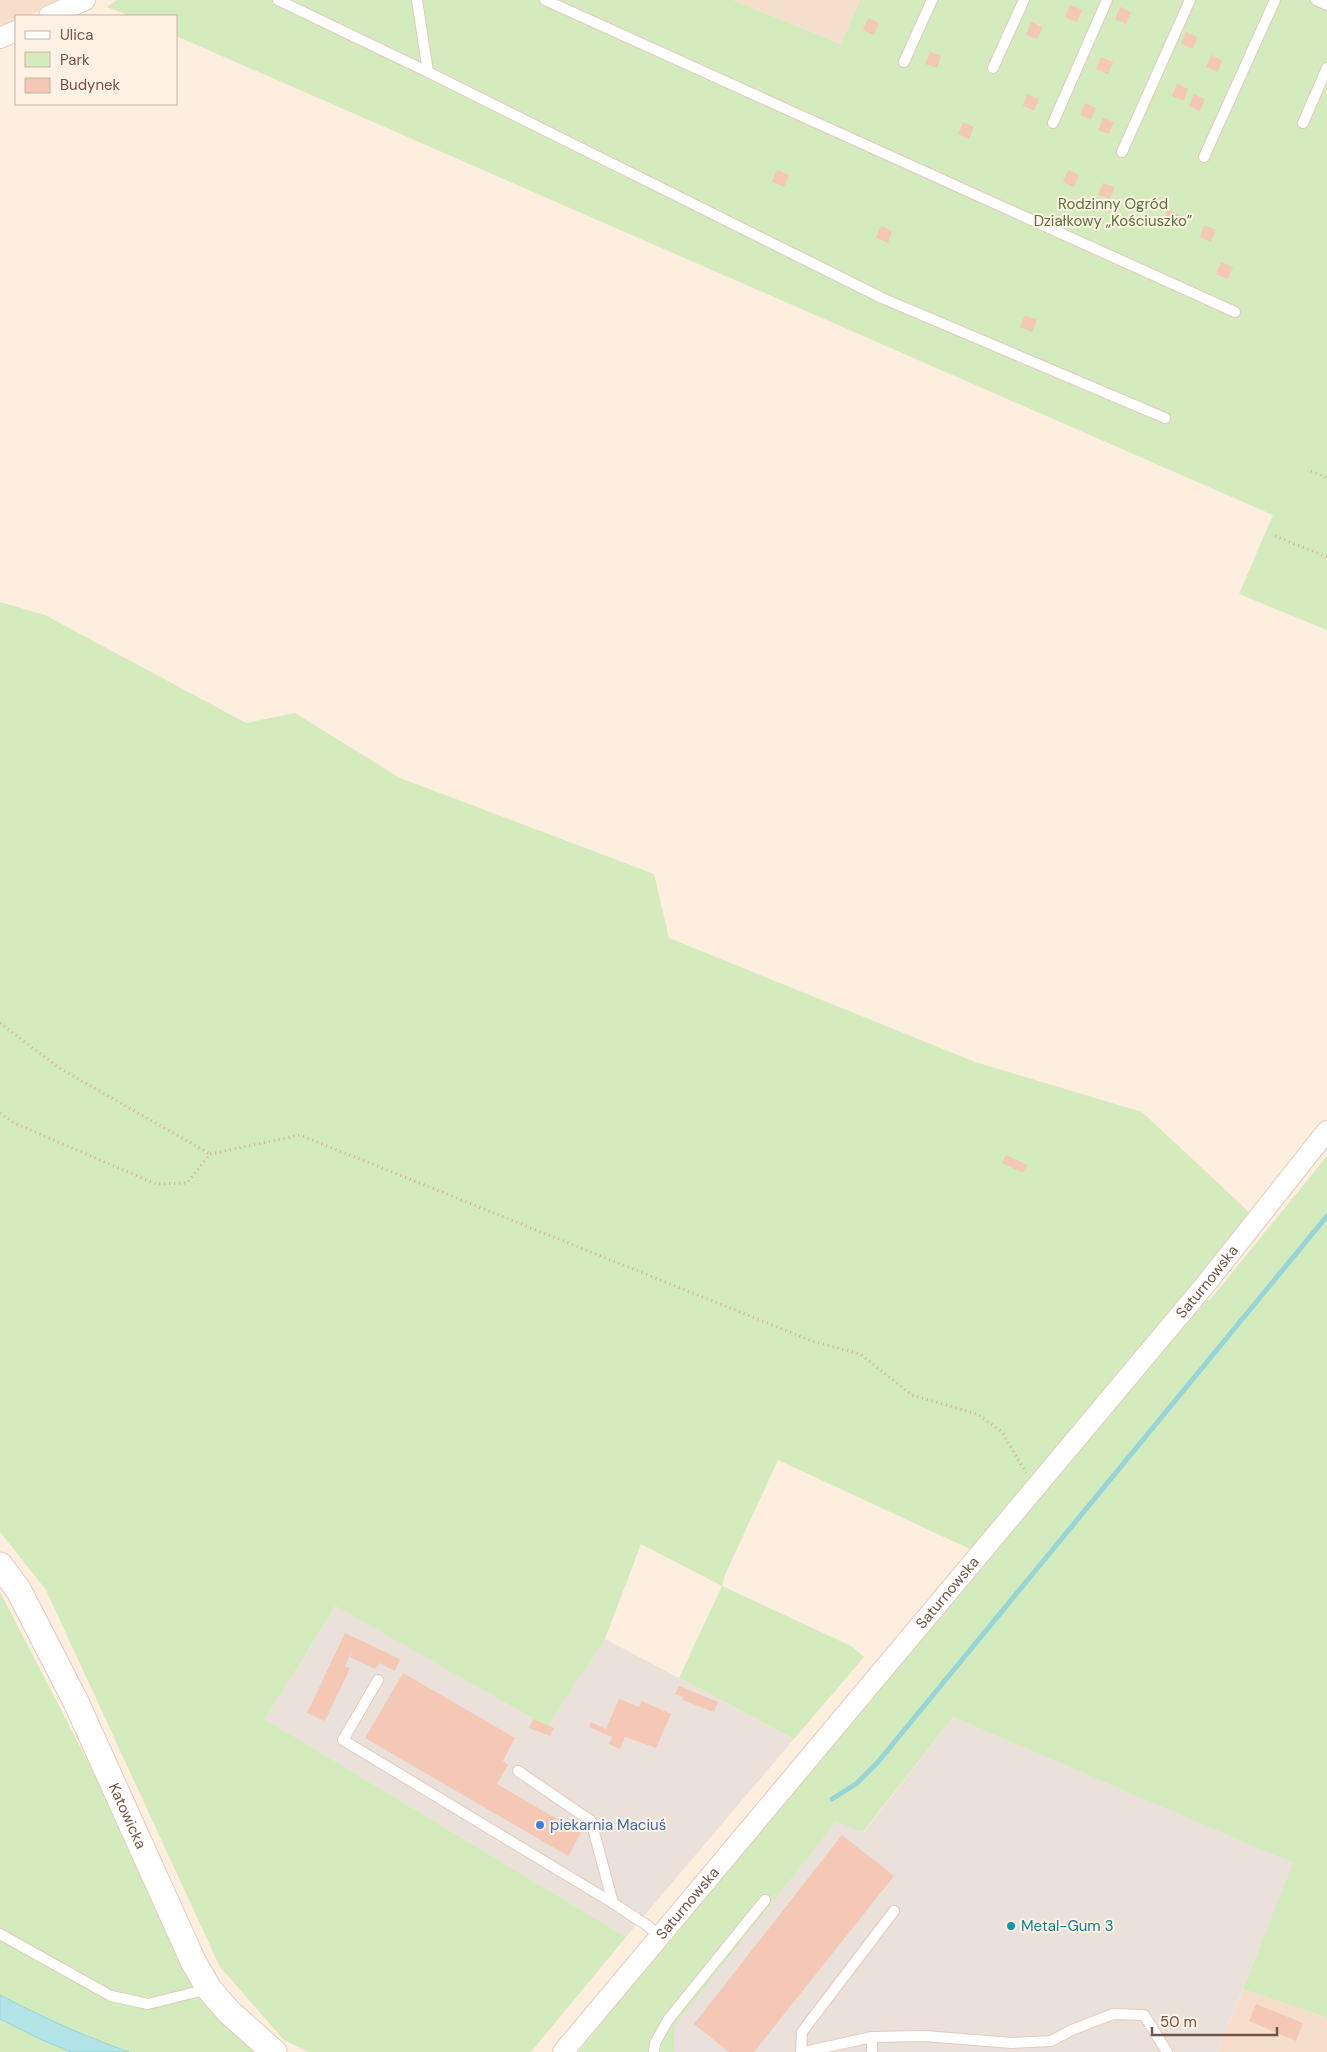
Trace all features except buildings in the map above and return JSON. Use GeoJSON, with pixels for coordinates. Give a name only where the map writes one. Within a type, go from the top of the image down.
{"type":"FeatureCollection","features":[{"type":"Feature","properties":{"kind":"street"},"geometry":{"type":"LineString","coordinates":[[51,15],[85,0]]}},
{"type":"Feature","properties":{"kind":"street"},"geometry":{"type":"LineString","coordinates":[[0,38],[15,31]]}},
{"type":"Feature","properties":{"kind":"street","name":"Saturnowska"},"geometry":{"type":"LineString","coordinates":[[564,2052],[659,1936],[1036,1489],[1205,1285],[1327,1131]]}},
{"type":"Feature","properties":{"kind":"street","name":"Katowicka"},"geometry":{"type":"LineString","coordinates":[[0,1565],[19,1591],[76,1702],[193,1961],[209,1989],[229,2012],[274,2052]]}},
{"type":"Feature","properties":{"kind":"lane"},"geometry":{"type":"LineString","coordinates":[[278,0],[428,72],[882,298],[1165,418]]}},
{"type":"Feature","properties":{"kind":"lane"},"geometry":{"type":"LineString","coordinates":[[417,0],[428,72]]}},
{"type":"Feature","properties":{"kind":"lane"},"geometry":{"type":"LineString","coordinates":[[545,0],[1235,312]]}},
{"type":"Feature","properties":{"kind":"lane"},"geometry":{"type":"LineString","coordinates":[[904,62],[932,0]]}},
{"type":"Feature","properties":{"kind":"lane"},"geometry":{"type":"LineString","coordinates":[[993,68],[1024,0]]}},
{"type":"Feature","properties":{"kind":"lane"},"geometry":{"type":"LineString","coordinates":[[1053,122],[1108,0]]}},
{"type":"Feature","properties":{"kind":"lane"},"geometry":{"type":"LineString","coordinates":[[1122,152],[1190,0]]}},
{"type":"Feature","properties":{"kind":"lane"},"geometry":{"type":"LineString","coordinates":[[1204,157],[1275,0]]}},
{"type":"Feature","properties":{"kind":"lane"},"geometry":{"type":"LineString","coordinates":[[1316,0],[1327,5]]}},
{"type":"Feature","properties":{"kind":"lane"},"geometry":{"type":"LineString","coordinates":[[1303,123],[1327,68]]}},
{"type":"Feature","properties":{"kind":"lane"},"geometry":{"type":"LineString","coordinates":[[378,1680],[343,1740],[614,1903],[648,1926],[659,1936]]}},
{"type":"Feature","properties":{"kind":"lane"},"geometry":{"type":"LineString","coordinates":[[518,1771],[592,1821],[614,1903]]}},
{"type":"Feature","properties":{"kind":"lane"},"geometry":{"type":"LineString","coordinates":[[654,2052],[655,2043],[668,2020],[765,1900]]}},
{"type":"Feature","properties":{"kind":"lane"},"geometry":{"type":"LineString","coordinates":[[894,1911],[802,2032],[802,2052],[872,2037],[925,2036],[1012,2043],[1051,2041],[1072,2030],[1112,2014],[1144,2015],[1167,2052]]}},
{"type":"Feature","properties":{"kind":"lane"},"geometry":{"type":"LineString","coordinates":[[0,1934],[111,1996],[148,2004],[209,1989]]}},
{"type":"Feature","properties":{"kind":"lane"},"geometry":{"type":"LineString","coordinates":[[872,2037],[872,2052]]}},
{"type":"Feature","properties":{"kind":"path"},"geometry":{"type":"LineString","coordinates":[[1310,471],[1327,478]]}},
{"type":"Feature","properties":{"kind":"path"},"geometry":{"type":"LineString","coordinates":[[1275,536],[1327,557]]}},
{"type":"Feature","properties":{"kind":"path"},"geometry":{"type":"LineString","coordinates":[[0,1023],[61,1069],[210,1154]]}},
{"type":"Feature","properties":{"kind":"path"},"geometry":{"type":"LineString","coordinates":[[0,1113],[14,1123],[156,1184],[188,1183],[210,1154],[300,1135],[812,1341],[860,1354],[912,1395],[977,1414],[1002,1432],[1036,1489]]}},
{"type":"Feature","properties":{"kind":"shaded area"},"geometry":{"type":"Polygon","coordinates":[[[0,0],[64,0],[30,15],[15,15],[15,22],[0,29],[0,0]]]}},
{"type":"Feature","properties":{"kind":"shaded area"},"geometry":{"type":"Polygon","coordinates":[[[733,0],[860,0],[841,44],[733,0]]]}},
{"type":"Feature","properties":{"kind":"shaded area"},"geometry":{"type":"Polygon","coordinates":[[[337,1605],[546,1727],[605,1639],[794,1739],[626,1937],[265,1719],[337,1605]]]}},
{"type":"Feature","properties":{"kind":"shaded area","name":"Metal-Gum 3"},"geometry":{"type":"Polygon","coordinates":[[[953,1717],[1294,1863],[1217,2052],[674,2052],[675,2026],[836,1822],[864,1832],[953,1717]]]}},
{"type":"Feature","properties":{"kind":"shaded area"},"geometry":{"type":"Polygon","coordinates":[[[1243,1989],[1327,2018],[1327,2052],[1217,2052],[1243,1989]]]}},
{"type":"Feature","properties":{"kind":"green space","name":"Rodzinny Ogród Działkowy „Kościuszko”"},"geometry":{"type":"Polygon","coordinates":[[[117,0],[733,0],[841,44],[860,0],[1327,0],[1327,630],[1239,594],[1273,515],[178,37],[178,15],[127,15],[107,7],[117,0]]]}},
{"type":"Feature","properties":{"kind":"green space"},"geometry":{"type":"Polygon","coordinates":[[[0,602],[45,615],[246,723],[295,713],[400,778],[654,874],[669,938],[975,1062],[1142,1112],[1249,1212],[1189,1288],[1209,1301],[1327,1156],[1327,2018],[1243,1989],[1293,1863],[953,1717],[863,1832],[836,1822],[675,2026],[674,2052],[578,2052],[667,1943],[972,1550],[778,1460],[725,1575],[722,1586],[641,1544],[605,1639],[547,1727],[336,1606],[265,1719],[626,1937],[531,2052],[309,2052],[284,2040],[220,1967],[46,1590],[0,1532],[0,602]]]}},
{"type":"Feature","properties":{"kind":"green space"},"geometry":{"type":"Polygon","coordinates":[[[722,1586],[851,1646],[864,1657],[794,1739],[679,1678],[722,1586]]]}},
{"type":"Feature","properties":{"kind":"green space"},"geometry":{"type":"Polygon","coordinates":[[[0,1592],[102,1789],[260,2052],[129,2052],[84,2036],[41,2017],[0,1995],[0,1592]]]}},
{"type":"Feature","properties":{"kind":"green space"},"geometry":{"type":"Polygon","coordinates":[[[0,2019],[42,2040],[71,2052],[0,2052],[0,2019]]]}},
{"type":"Feature","properties":{"kind":"water"},"geometry":{"type":"Polygon","coordinates":[[[0,1995],[63,2026],[129,2052],[71,2052],[42,2040],[0,2019],[0,1995]]]}},
{"type":"Feature","properties":{"kind":"waterway"},"geometry":{"type":"LineString","coordinates":[[832,1799],[856,1784],[878,1762],[1327,1216]]}},
{"type":"Feature","properties":{"kind":"place","name":"piekarnia Maciuś"},"geometry":{"type":"Point","coordinates":[540,1825]}},
{"type":"Feature","properties":{"kind":"place","name":"Metal-Gum 3"},"geometry":{"type":"Point","coordinates":[1011,1926]}}]}
